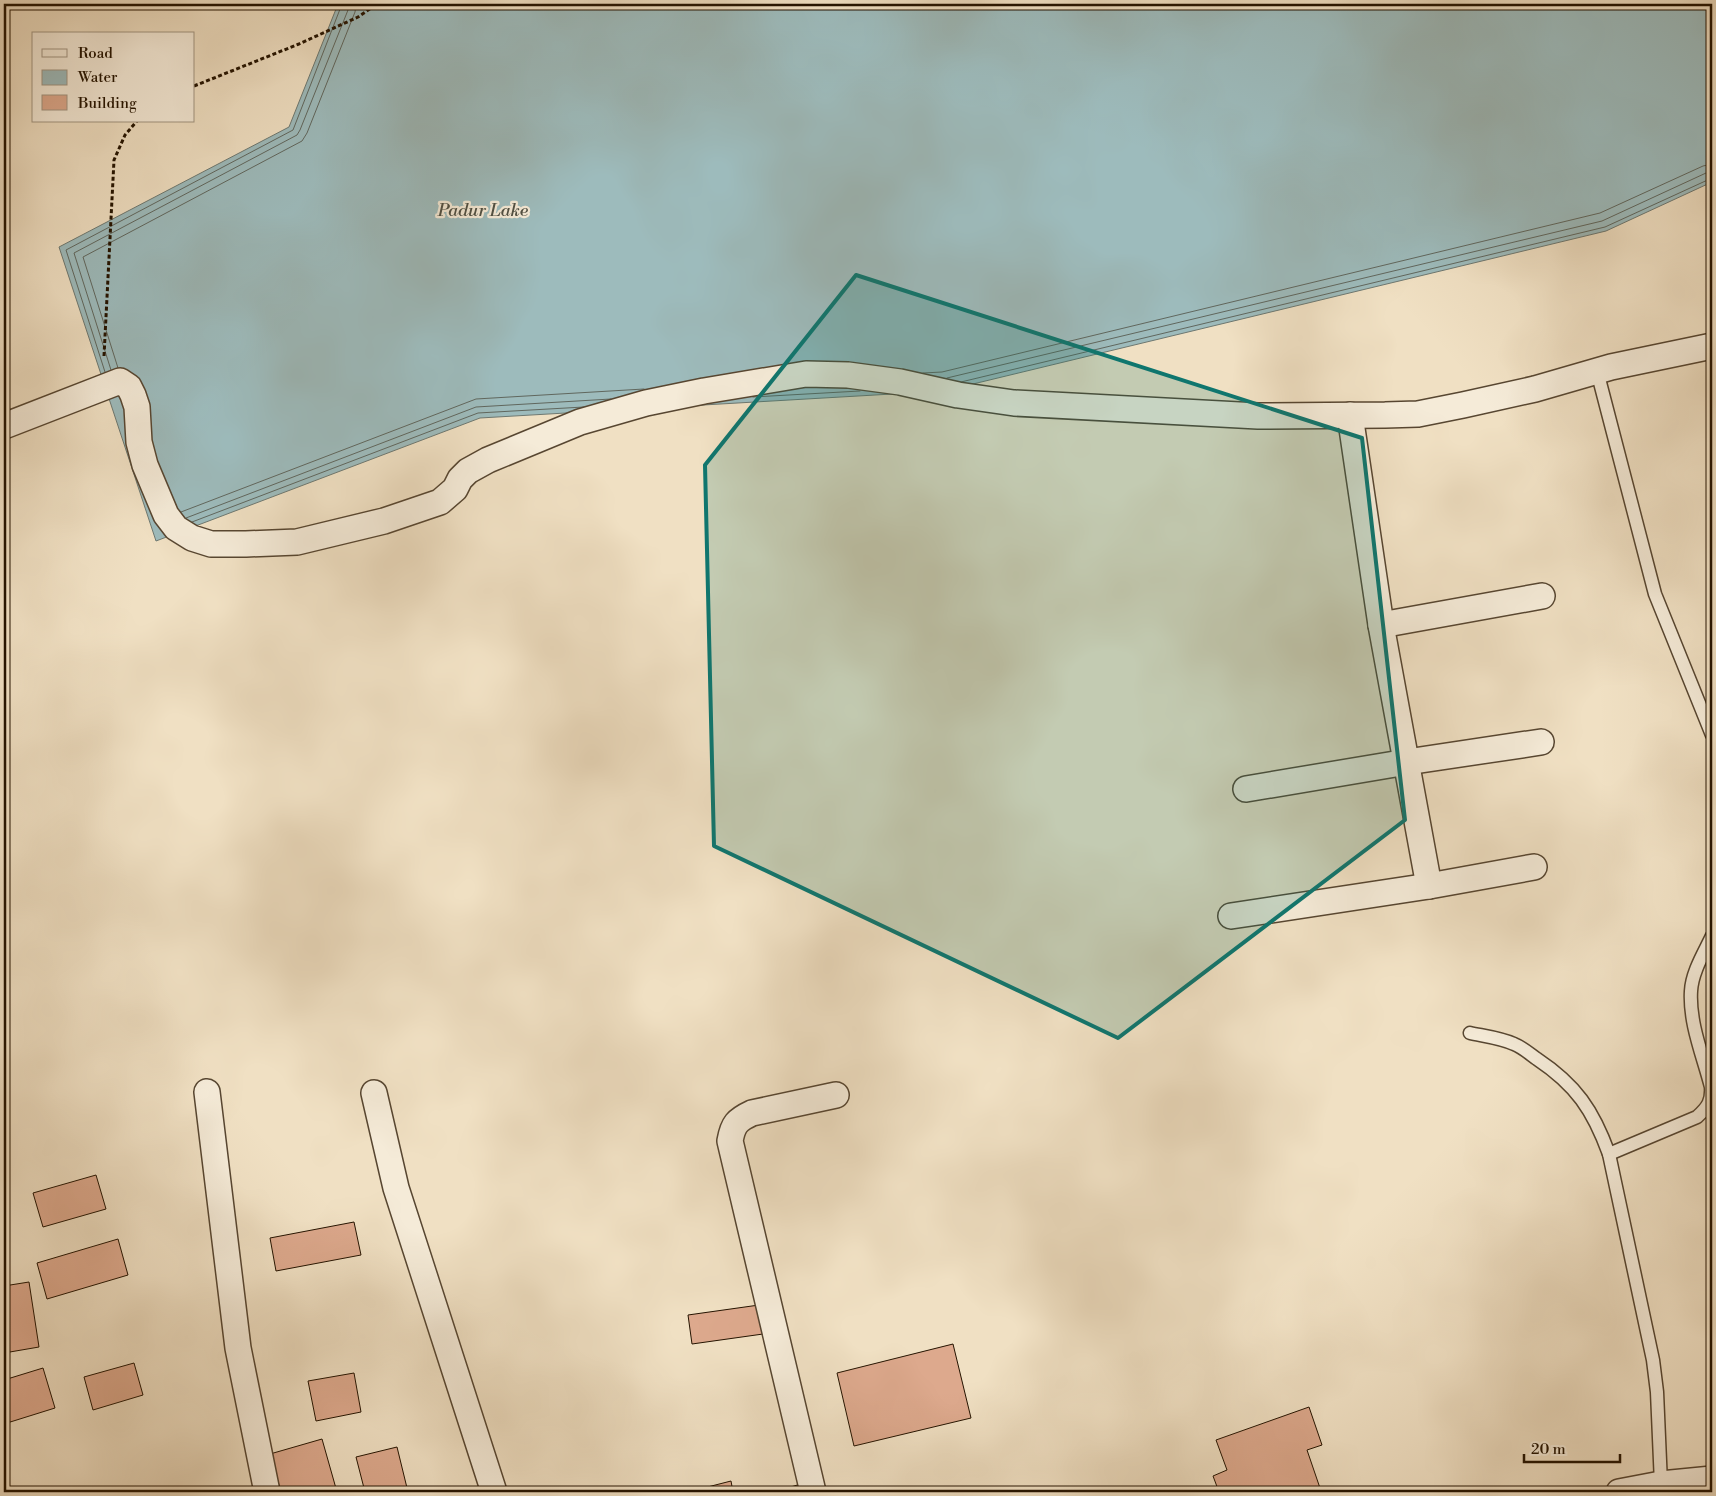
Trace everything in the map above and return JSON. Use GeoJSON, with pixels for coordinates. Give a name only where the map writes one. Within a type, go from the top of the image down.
{"type":"FeatureCollection","features":[{"type":"Feature","properties":{"kind":"street"},"geometry":{"type":"LineString","coordinates":[[4,426],[120,381],[129,387],[137,407],[139,442],[145,465],[166,515],[176,528],[192,538],[211,544],[297,542],[384,521],[440,502],[454,489],[460,478],[468,470],[580,422],[646,403],[806,374],[848,375],[900,382],[958,395],[1014,403],[1258,416],[1409,414],[1427,412],[1535,389],[1597,371],[1712,346]]}},
{"type":"Feature","properties":{"kind":"street"},"geometry":{"type":"LineString","coordinates":[[1350,415],[1381,625],[1429,886]]}},
{"type":"Feature","properties":{"kind":"street"},"geometry":{"type":"LineString","coordinates":[[1381,625],[1542,596]]}},
{"type":"Feature","properties":{"kind":"street"},"geometry":{"type":"LineString","coordinates":[[1246,789],[1541,742]]}},
{"type":"Feature","properties":{"kind":"street"},"geometry":{"type":"LineString","coordinates":[[1231,916],[1429,886],[1534,867]]}},
{"type":"Feature","properties":{"kind":"street"},"geometry":{"type":"LineString","coordinates":[[207,1092],[238,1348],[267,1492]]}},
{"type":"Feature","properties":{"kind":"street"},"geometry":{"type":"LineString","coordinates":[[374,1093],[396,1188],[494,1492]]}},
{"type":"Feature","properties":{"kind":"street"},"geometry":{"type":"LineString","coordinates":[[813,1492],[730,1140],[732,1128],[740,1118],[752,1113],[836,1095]]}},
{"type":"Feature","properties":{"kind":"street"},"geometry":{"type":"LineString","coordinates":[[1619,1492],[1661,1484],[1712,1479]]}},
{"type":"Feature","properties":{"kind":"lane"},"geometry":{"type":"LineString","coordinates":[[1597,371],[1655,594],[1712,735]]}},
{"type":"Feature","properties":{"kind":"lane"},"geometry":{"type":"LineString","coordinates":[[1609,1154],[1697,1117],[1707,1108],[1712,1098],[1711,1087],[1692,1016],[1691,990],[1699,964],[1712,936]]}},
{"type":"Feature","properties":{"kind":"lane"},"geometry":{"type":"LineString","coordinates":[[1470,1033],[1515,1044],[1551,1068],[1573,1087],[1588,1107],[1609,1154],[1653,1360],[1657,1392],[1661,1484]]}},
{"type":"Feature","properties":{"kind":"path"},"geometry":{"type":"LineString","coordinates":[[195,86],[299,44],[358,17],[377,4]]}},
{"type":"Feature","properties":{"kind":"path"},"geometry":{"type":"LineString","coordinates":[[102,388],[114,160],[125,135],[136,122]]}},
{"type":"Feature","properties":{"kind":"highlighted area"},"geometry":{"type":"Polygon","coordinates":[[[856,275],[1362,438],[1405,820],[1118,1038],[714,846],[705,465],[856,275]]]}},
{"type":"Feature","properties":{"kind":"water","name":"Padur Lake"},"geometry":{"type":"Polygon","coordinates":[[[338,4],[1712,4],[1712,182],[1606,231],[944,391],[480,418],[156,541],[59,247],[289,127],[338,4]]]}},
{"type":"Feature","properties":{"kind":"building"},"geometry":{"type":"Polygon","coordinates":[[[96,1175],[106,1209],[43,1227],[33,1193],[96,1175]]]}},
{"type":"Feature","properties":{"kind":"building"},"geometry":{"type":"Polygon","coordinates":[[[354,1222],[361,1255],[276,1271],[270,1238],[354,1222]]]}},
{"type":"Feature","properties":{"kind":"building"},"geometry":{"type":"Polygon","coordinates":[[[118,1239],[128,1275],[47,1299],[37,1263],[118,1239]]]}},
{"type":"Feature","properties":{"kind":"building"},"geometry":{"type":"Polygon","coordinates":[[[29,1282],[39,1347],[4,1353],[4,1286],[29,1282]]]}},
{"type":"Feature","properties":{"kind":"building"},"geometry":{"type":"Polygon","coordinates":[[[759,1305],[763,1334],[692,1344],[688,1315],[759,1305]]]}},
{"type":"Feature","properties":{"kind":"building"},"geometry":{"type":"Polygon","coordinates":[[[953,1344],[971,1418],[854,1446],[837,1373],[953,1344]]]}},
{"type":"Feature","properties":{"kind":"building"},"geometry":{"type":"Polygon","coordinates":[[[134,1363],[143,1395],[93,1410],[84,1377],[134,1363]]]}},
{"type":"Feature","properties":{"kind":"building"},"geometry":{"type":"Polygon","coordinates":[[[43,1368],[55,1408],[7,1423],[4,1412],[4,1380],[43,1368]]]}},
{"type":"Feature","properties":{"kind":"building"},"geometry":{"type":"Polygon","coordinates":[[[354,1373],[361,1412],[316,1421],[308,1381],[354,1373]]]}},
{"type":"Feature","properties":{"kind":"building"},"geometry":{"type":"Polygon","coordinates":[[[1309,1407],[1322,1445],[1307,1450],[1321,1491],[1219,1492],[1213,1476],[1227,1470],[1216,1440],[1309,1407]]]}},
{"type":"Feature","properties":{"kind":"building"},"geometry":{"type":"Polygon","coordinates":[[[322,1439],[337,1492],[281,1492],[270,1454],[322,1439]]]}},
{"type":"Feature","properties":{"kind":"building"},"geometry":{"type":"Polygon","coordinates":[[[397,1447],[408,1492],[365,1492],[356,1457],[397,1447]]]}},
{"type":"Feature","properties":{"kind":"building"},"geometry":{"type":"Polygon","coordinates":[[[731,1481],[733,1492],[688,1492],[731,1481]]]}},
{"type":"Feature","properties":{"kind":"building"},"geometry":{"type":"Polygon","coordinates":[[[801,1484],[804,1492],[773,1492],[801,1484]]]}}]}
